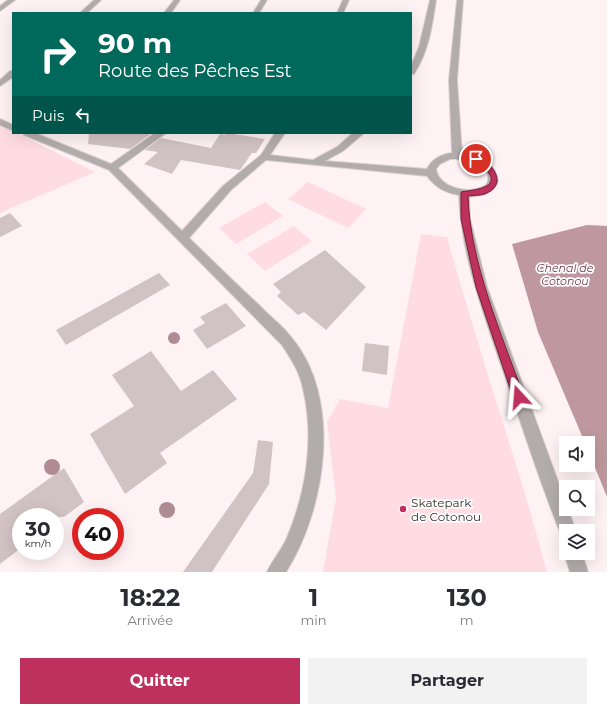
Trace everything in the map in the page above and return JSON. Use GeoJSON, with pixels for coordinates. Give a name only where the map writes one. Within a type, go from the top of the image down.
{"type":"FeatureCollection","features":[{"type":"Feature","properties":{"kind":"street"},"geometry":{"type":"LineString","coordinates":[[0,9],[12,0]]}},
{"type":"Feature","properties":{"kind":"street"},"geometry":{"type":"LineString","coordinates":[[84,12],[98,0]]}},
{"type":"Feature","properties":{"kind":"street"},"geometry":{"type":"LineString","coordinates":[[168,12],[177,0]]}},
{"type":"Feature","properties":{"kind":"street"},"geometry":{"type":"LineString","coordinates":[[257,12],[264,0]]}},
{"type":"Feature","properties":{"kind":"street"},"geometry":{"type":"LineString","coordinates":[[340,12],[346,0]]}},
{"type":"Feature","properties":{"kind":"street"},"geometry":{"type":"LineString","coordinates":[[412,71],[417,65],[422,50],[433,0]]}},
{"type":"Feature","properties":{"kind":"street"},"geometry":{"type":"LineString","coordinates":[[457,156],[453,80],[460,0]]}},
{"type":"Feature","properties":{"kind":"street"},"geometry":{"type":"LineString","coordinates":[[0,84],[12,74]]}},
{"type":"Feature","properties":{"kind":"street"},"geometry":{"type":"LineString","coordinates":[[0,122],[12,128]]}},
{"type":"Feature","properties":{"kind":"street"},"geometry":{"type":"LineString","coordinates":[[31,134],[42,136],[112,168],[287,341],[303,365],[314,407],[316,437],[314,470],[306,507],[293,544],[276,572]]}},
{"type":"Feature","properties":{"kind":"street"},"geometry":{"type":"LineString","coordinates":[[112,168],[160,134]]}},
{"type":"Feature","properties":{"kind":"street"},"geometry":{"type":"LineString","coordinates":[[182,238],[227,188],[264,157],[279,134]]}},
{"type":"Feature","properties":{"kind":"street"},"geometry":{"type":"LineString","coordinates":[[314,164],[340,149],[358,134]]}},
{"type":"Feature","properties":{"kind":"street"},"geometry":{"type":"LineString","coordinates":[[457,156],[467,156],[490,169],[494,176],[494,182],[490,188],[484,192],[464,194],[443,187],[434,179],[432,168],[440,159],[457,156]]}},
{"type":"Feature","properties":{"kind":"street"},"geometry":{"type":"LineString","coordinates":[[264,157],[314,164],[432,174]]}},
{"type":"Feature","properties":{"kind":"street"},"geometry":{"type":"LineString","coordinates":[[464,194],[465,219],[481,287],[565,524]]}},
{"type":"Feature","properties":{"kind":"street"},"geometry":{"type":"LineString","coordinates":[[576,560],[579,572]]}},
{"type":"Feature","properties":{"kind":"shaded area"},"geometry":{"type":"Polygon","coordinates":[[[0,125],[12,131],[12,134],[19,134],[95,172],[0,213],[0,125]]]}},
{"type":"Feature","properties":{"kind":"shaded area"},"geometry":{"type":"Polygon","coordinates":[[[308,182],[366,209],[348,228],[288,199],[308,182]]]}},
{"type":"Feature","properties":{"kind":"shaded area"},"geometry":{"type":"Polygon","coordinates":[[[265,202],[283,216],[236,244],[219,228],[265,202]]]}},
{"type":"Feature","properties":{"kind":"shaded area"},"geometry":{"type":"Polygon","coordinates":[[[294,226],[312,241],[265,271],[247,254],[294,226]]]}},
{"type":"Feature","properties":{"kind":"shaded area"},"geometry":{"type":"Polygon","coordinates":[[[421,234],[447,237],[547,572],[323,572],[336,498],[327,422],[340,399],[388,408],[421,234]]]}},
{"type":"Feature","properties":{"kind":"water","name":"Chenal de Cotonou"},"geometry":{"type":"Polygon","coordinates":[[[587,225],[607,226],[607,497],[595,467],[595,436],[582,436],[538,332],[512,244],[587,225]]]}},
{"type":"Feature","properties":{"kind":"building"},"geometry":{"type":"Polygon","coordinates":[[[89,134],[151,134],[130,149],[88,144],[89,134]]]}},
{"type":"Feature","properties":{"kind":"building"},"geometry":{"type":"Polygon","coordinates":[[[220,134],[233,134],[265,139],[256,153],[252,153],[240,170],[181,160],[172,174],[144,164],[158,152],[145,150],[161,138],[211,148],[220,134]]]}},
{"type":"Feature","properties":{"kind":"building"},"geometry":{"type":"Polygon","coordinates":[[[10,213],[22,226],[0,237],[0,218],[10,213]]]}},
{"type":"Feature","properties":{"kind":"building"},"geometry":{"type":"Polygon","coordinates":[[[325,250],[366,287],[326,330],[304,312],[298,315],[277,296],[281,292],[273,284],[325,250]]]}},
{"type":"Feature","properties":{"kind":"building"},"geometry":{"type":"Polygon","coordinates":[[[159,273],[170,285],[66,345],[56,330],[159,273]]]}},
{"type":"Feature","properties":{"kind":"building"},"geometry":{"type":"Polygon","coordinates":[[[226,303],[246,326],[207,349],[193,330],[205,323],[200,317],[226,303]]]}},
{"type":"Feature","properties":{"kind":"building"},"geometry":{"type":"Polygon","coordinates":[[[365,343],[389,346],[387,375],[362,371],[365,343]]]}},
{"type":"Feature","properties":{"kind":"building"},"geometry":{"type":"Polygon","coordinates":[[[151,351],[181,391],[213,370],[237,399],[160,453],[167,463],[125,494],[90,434],[134,406],[112,375],[151,351]]]}},
{"type":"Feature","properties":{"kind":"building"},"geometry":{"type":"Polygon","coordinates":[[[258,440],[273,442],[269,484],[212,572],[183,572],[253,473],[258,440]]]}},
{"type":"Feature","properties":{"kind":"building"},"geometry":{"type":"Polygon","coordinates":[[[64,468],[84,502],[76,508],[72,508],[72,511],[64,517],[64,508],[12,508],[12,555],[0,564],[0,514],[64,468]]]}},
{"type":"Feature","properties":{"kind":"place","name":"Skatepark de Cotonou"},"geometry":{"type":"Point","coordinates":[403,509]}},
{"type":"Feature","properties":{"kind":"route"},"geometry":{"type":"LineString","coordinates":[[476,159],[490,169],[494,176],[494,182],[490,188],[484,192],[464,194],[465,219],[481,287],[519,397]]}}]}
